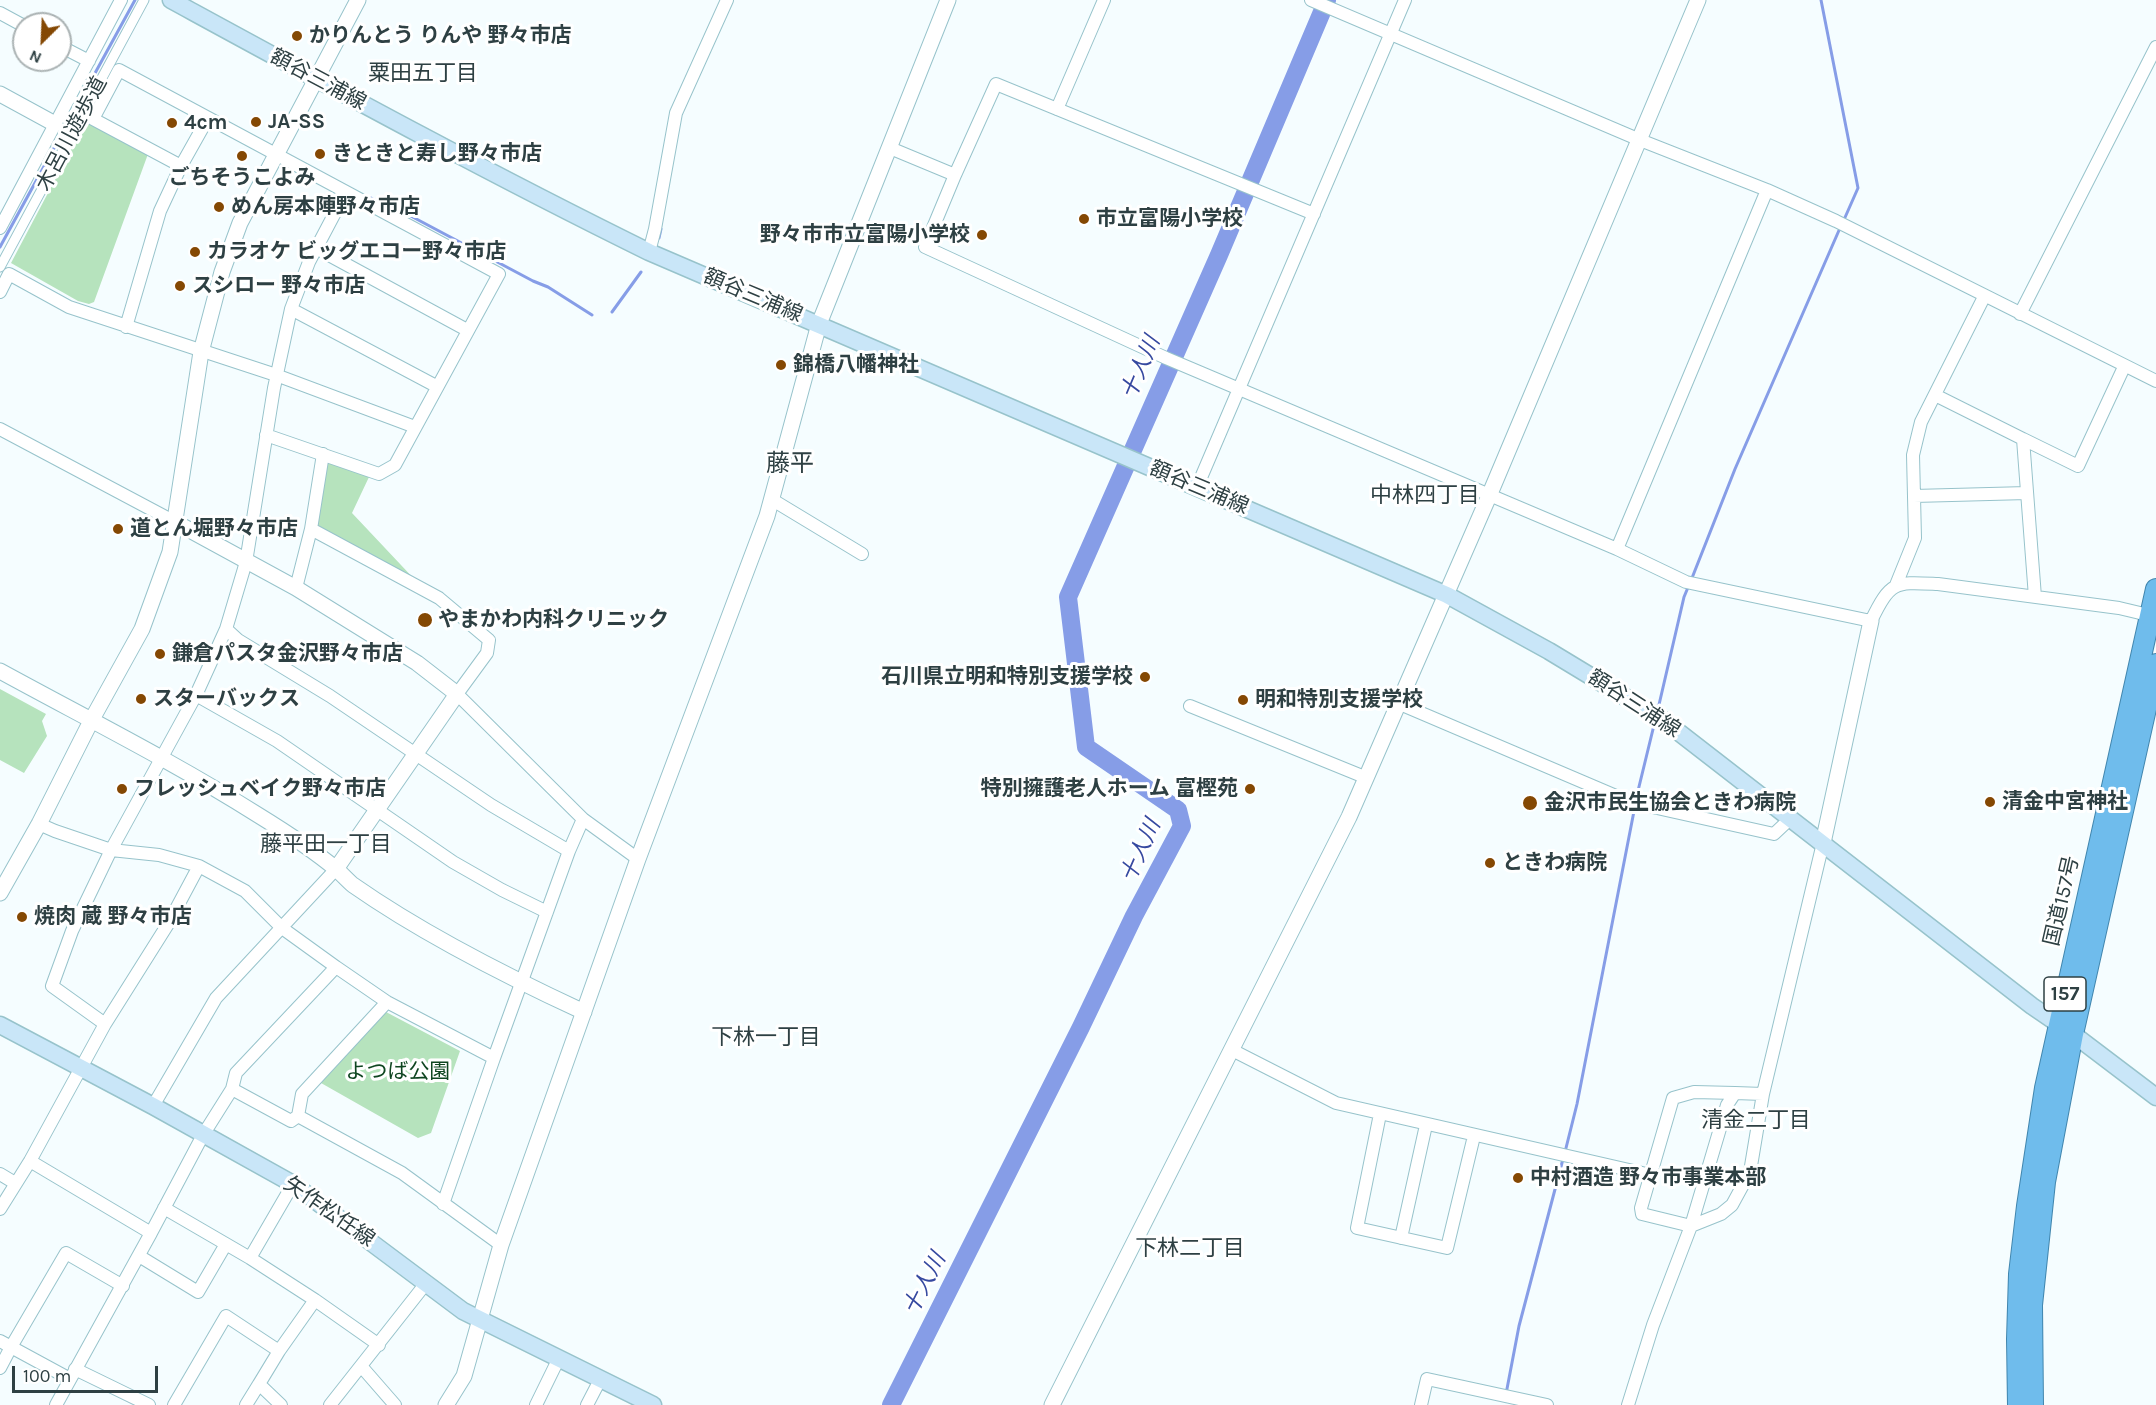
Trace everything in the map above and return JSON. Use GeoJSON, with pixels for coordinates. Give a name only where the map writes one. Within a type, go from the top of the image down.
{"type":"FeatureCollection","features":[{"type":"Feature","properties":{"kind":"highway","name":"国道157号"},"geometry":{"type":"LineString","coordinates":[[2033,1405],[2032,1305],[2044,1182],[2066,1028],[2153,619],[2156,589]]}},
{"type":"Feature","properties":{"kind":"highway","name":"国道157号"},"geometry":{"type":"LineString","coordinates":[[2018,1405],[2019,1274],[2045,1088],[2066,1028],[2156,664]]}},
{"type":"Feature","properties":{"kind":"main road","name":"額谷三浦線"},"geometry":{"type":"LineString","coordinates":[[171,0],[315,79],[649,252],[1447,595],[1549,651],[1663,720],[2032,1006],[2066,1028],[2156,1097]]}},
{"type":"Feature","properties":{"kind":"main road","name":"矢作松任線"},"geometry":{"type":"LineString","coordinates":[[0,1026],[153,1106],[293,1184],[463,1311],[653,1405]]}},
{"type":"Feature","properties":{"kind":"street"},"geometry":{"type":"LineString","coordinates":[[0,228],[121,0]]}},
{"type":"Feature","properties":{"kind":"street","name":"木呂川遊歩道"},"geometry":{"type":"LineString","coordinates":[[1,265],[144,0]]}},
{"type":"Feature","properties":{"kind":"street"},"geometry":{"type":"LineString","coordinates":[[0,893],[142,629],[170,552],[201,352],[222,272],[240,223],[358,0]]}},
{"type":"Feature","properties":{"kind":"street"},"geometry":{"type":"LineString","coordinates":[[649,252],[676,113],[727,0]]}},
{"type":"Feature","properties":{"kind":"street"},"geometry":{"type":"LineString","coordinates":[[446,1405],[464,1376],[501,1245],[638,859],[767,516],[819,324],[948,0]]}},
{"type":"Feature","properties":{"kind":"street"},"geometry":{"type":"LineString","coordinates":[[1057,109],[1104,0]]}},
{"type":"Feature","properties":{"kind":"street"},"geometry":{"type":"LineString","coordinates":[[1197,487],[1405,0]]}},
{"type":"Feature","properties":{"kind":"street"},"geometry":{"type":"LineString","coordinates":[[1052,1405],[1367,778],[1447,595],[1698,0]]}},
{"type":"Feature","properties":{"kind":"street"},"geometry":{"type":"LineString","coordinates":[[1320,4],[1640,140],[1767,190],[1836,221],[2156,381]]}},
{"type":"Feature","properties":{"kind":"street"},"geometry":{"type":"LineString","coordinates":[[2020,314],[2156,47]]}},
{"type":"Feature","properties":{"kind":"street"},"geometry":{"type":"LineString","coordinates":[[72,52],[89,61]]}},
{"type":"Feature","properties":{"kind":"street"},"geometry":{"type":"LineString","coordinates":[[181,166],[93,119],[119,70],[499,274],[395,465],[379,474],[266,435]]}},
{"type":"Feature","properties":{"kind":"street"},"geometry":{"type":"LineString","coordinates":[[1314,214],[996,84],[925,247],[1172,361],[1617,549],[1691,583],[1871,621]]}},
{"type":"Feature","properties":{"kind":"street"},"geometry":{"type":"LineString","coordinates":[[0,94],[55,124]]}},
{"type":"Feature","properties":{"kind":"street"},"geometry":{"type":"LineString","coordinates":[[126,327],[160,211],[181,166],[208,118]]}},
{"type":"Feature","properties":{"kind":"street"},"geometry":{"type":"LineString","coordinates":[[890,148],[955,175]]}},
{"type":"Feature","properties":{"kind":"street"},"geometry":{"type":"LineString","coordinates":[[1617,549],[1767,190]]}},
{"type":"Feature","properties":{"kind":"street"},"geometry":{"type":"LineString","coordinates":[[105,1024],[52,986],[72,931],[111,850],[196,695],[226,629],[246,562],[276,375],[291,309],[316,248],[346,192]]}},
{"type":"Feature","properties":{"kind":"street"},"geometry":{"type":"LineString","coordinates":[[316,248],[467,330]]}},
{"type":"Feature","properties":{"kind":"street"},"geometry":{"type":"LineString","coordinates":[[0,292],[9,274],[69,308],[276,375],[414,427]]}},
{"type":"Feature","properties":{"kind":"street"},"geometry":{"type":"LineString","coordinates":[[1763,1094],[1694,1092],[1673,1098],[1641,1208],[1642,1215],[1690,1226],[1721,1214],[1732,1205],[1750,1172],[1763,1094],[1823,843],[1871,621],[1882,599],[1896,585],[1915,538],[1913,455],[1921,422],[1984,297]]}},
{"type":"Feature","properties":{"kind":"street"},"geometry":{"type":"LineString","coordinates":[[291,309],[436,386]]}},
{"type":"Feature","properties":{"kind":"street"},"geometry":{"type":"LineString","coordinates":[[1935,394],[2078,466],[2124,367]]}},
{"type":"Feature","properties":{"kind":"street"},"geometry":{"type":"LineString","coordinates":[[0,429],[296,588],[417,663],[457,694],[583,819],[638,859]]}},
{"type":"Feature","properties":{"kind":"street"},"geometry":{"type":"LineString","coordinates":[[2023,439],[2036,597]]}},
{"type":"Feature","properties":{"kind":"street"},"geometry":{"type":"LineString","coordinates":[[296,588],[311,529],[323,454]]}},
{"type":"Feature","properties":{"kind":"street"},"geometry":{"type":"LineString","coordinates":[[1914,496],[2027,493]]}},
{"type":"Feature","properties":{"kind":"street"},"geometry":{"type":"LineString","coordinates":[[771,499],[862,554]]}},
{"type":"Feature","properties":{"kind":"street"},"geometry":{"type":"LineString","coordinates":[[153,1106],[216,998],[336,869],[487,653],[489,640],[439,598],[311,529]]}},
{"type":"Feature","properties":{"kind":"street"},"geometry":{"type":"LineString","coordinates":[[1896,585],[1938,584],[2119,608],[2153,619]]}},
{"type":"Feature","properties":{"kind":"street"},"geometry":{"type":"LineString","coordinates":[[226,629],[238,640],[330,696],[491,805],[569,851]]}},
{"type":"Feature","properties":{"kind":"street"},"geometry":{"type":"LineString","coordinates":[[0,671],[163,757],[260,816],[336,869],[351,883],[416,924],[521,983],[584,1012]]}},
{"type":"Feature","properties":{"kind":"street"},"geometry":{"type":"LineString","coordinates":[[196,695],[277,741],[453,862],[547,912]]}},
{"type":"Feature","properties":{"kind":"street"},"geometry":{"type":"LineString","coordinates":[[1400,704],[1636,803],[1774,834],[1791,818]]}},
{"type":"Feature","properties":{"kind":"street"},"geometry":{"type":"LineString","coordinates":[[1190,706],[1367,778]]}},
{"type":"Feature","properties":{"kind":"street"},"geometry":{"type":"LineString","coordinates":[[443,1204],[569,851],[583,819]]}},
{"type":"Feature","properties":{"kind":"street"},"geometry":{"type":"LineString","coordinates":[[39,824],[111,850],[159,855],[199,866],[245,891],[282,928],[387,1002],[494,1058]]}},
{"type":"Feature","properties":{"kind":"street"},"geometry":{"type":"LineString","coordinates":[[0,1209],[30,1161],[105,1024],[168,924],[199,866]]}},
{"type":"Feature","properties":{"kind":"street"},"geometry":{"type":"LineString","coordinates":[[56,1405],[123,1286],[203,1135],[232,1089],[236,1073],[336,967]]}},
{"type":"Feature","properties":{"kind":"street"},"geometry":{"type":"LineString","coordinates":[[232,1089],[291,1121],[298,1116],[302,1094],[387,1002]]}},
{"type":"Feature","properties":{"kind":"street"},"geometry":{"type":"LineString","coordinates":[[1232,1050],[1336,1103],[1652,1175]]}},
{"type":"Feature","properties":{"kind":"street"},"geometry":{"type":"LineString","coordinates":[[1628,1405],[1653,1325],[1690,1226],[1727,1105],[1735,1093]]}},
{"type":"Feature","properties":{"kind":"street"},"geometry":{"type":"LineString","coordinates":[[1380,1114],[1357,1228],[1446,1248],[1474,1136]]}},
{"type":"Feature","properties":{"kind":"street"},"geometry":{"type":"LineString","coordinates":[[298,1116],[402,1173],[501,1245]]}},
{"type":"Feature","properties":{"kind":"street"},"geometry":{"type":"LineString","coordinates":[[1401,1238],[1426,1125]]}},
{"type":"Feature","properties":{"kind":"street"},"geometry":{"type":"LineString","coordinates":[[30,1161],[151,1233]]}},
{"type":"Feature","properties":{"kind":"street"},"geometry":{"type":"LineString","coordinates":[[0,1174],[15,1183]]}},
{"type":"Feature","properties":{"kind":"street"},"geometry":{"type":"LineString","coordinates":[[250,1258],[293,1184]]}},
{"type":"Feature","properties":{"kind":"street"},"geometry":{"type":"LineString","coordinates":[[164,1208],[250,1258],[379,1345]]}},
{"type":"Feature","properties":{"kind":"street"},"geometry":{"type":"LineString","coordinates":[[139,1256],[198,1292],[226,1244]]}},
{"type":"Feature","properties":{"kind":"street"},"geometry":{"type":"LineString","coordinates":[[0,1368],[6,1344],[66,1253],[123,1286]]}},
{"type":"Feature","properties":{"kind":"street"},"geometry":{"type":"LineString","coordinates":[[330,1405],[427,1282]]}},
{"type":"Feature","properties":{"kind":"street"},"geometry":{"type":"LineString","coordinates":[[246,1405],[279,1351],[315,1300]]}},
{"type":"Feature","properties":{"kind":"street"},"geometry":{"type":"LineString","coordinates":[[174,1405],[226,1316],[279,1351]]}},
{"type":"Feature","properties":{"kind":"street"},"geometry":{"type":"LineString","coordinates":[[6,1344],[141,1403]]}},
{"type":"Feature","properties":{"kind":"street"},"geometry":{"type":"LineString","coordinates":[[536,1405],[559,1358]]}},
{"type":"Feature","properties":{"kind":"street"},"geometry":{"type":"LineString","coordinates":[[361,1366],[394,1405]]}},
{"type":"Feature","properties":{"kind":"street"},"geometry":{"type":"LineString","coordinates":[[587,1405],[601,1378]]}},
{"type":"Feature","properties":{"kind":"street"},"geometry":{"type":"LineString","coordinates":[[1421,1405],[1427,1379],[1547,1405]]}},
{"type":"Feature","properties":{"kind":"street"},"geometry":{"type":"LineString","coordinates":[[259,1384],[281,1405]]}},
{"type":"Feature","properties":{"kind":"green space"},"geometry":{"type":"Polygon","coordinates":[[[86,121],[148,154],[94,302],[89,304],[78,301],[11,263],[86,121]]]}},
{"type":"Feature","properties":{"kind":"green space"},"geometry":{"type":"Polygon","coordinates":[[[327,461],[369,477],[352,513],[417,582],[316,527],[327,461]]]}},
{"type":"Feature","properties":{"kind":"green space"},"geometry":{"type":"Polygon","coordinates":[[[0,689],[46,714],[42,721],[47,736],[24,773],[0,760],[0,689]]]}},
{"type":"Feature","properties":{"kind":"green space","name":"よつば公園"},"geometry":{"type":"Polygon","coordinates":[[[386,1012],[460,1051],[431,1133],[418,1138],[321,1083],[386,1012]]]}},
{"type":"Feature","properties":{"kind":"waterway"},"geometry":{"type":"LineString","coordinates":[[0,247],[135,0]]}},
{"type":"Feature","properties":{"kind":"waterway","name":"十人川"},"geometry":{"type":"LineString","coordinates":[[891,1405],[1081,1027],[1134,916],[1182,826],[1178,810],[1086,747],[1068,597],[1219,255],[1327,0]]}},
{"type":"Feature","properties":{"kind":"waterway"},"geometry":{"type":"LineString","coordinates":[[1821,0],[1858,188],[1843,222]]}},
{"type":"Feature","properties":{"kind":"waterway"},"geometry":{"type":"LineString","coordinates":[[367,196],[400,213],[407,214],[548,287],[592,315]]}},
{"type":"Feature","properties":{"kind":"waterway"},"geometry":{"type":"LineString","coordinates":[[1692,578],[1735,469],[1840,228]]}},
{"type":"Feature","properties":{"kind":"waterway"},"geometry":{"type":"LineString","coordinates":[[659,238],[661,229]]}},
{"type":"Feature","properties":{"kind":"waterway"},"geometry":{"type":"LineString","coordinates":[[612,312],[641,272]]}},
{"type":"Feature","properties":{"kind":"waterway"},"geometry":{"type":"LineString","coordinates":[[1658,709],[1684,597],[1689,585]]}},
{"type":"Feature","properties":{"kind":"waterway"},"geometry":{"type":"LineString","coordinates":[[1636,799],[1655,721]]}},
{"type":"Feature","properties":{"kind":"waterway"},"geometry":{"type":"LineString","coordinates":[[1565,1152],[1577,1104],[1635,806]]}},
{"type":"Feature","properties":{"kind":"waterway"},"geometry":{"type":"LineString","coordinates":[[1506,1394],[1519,1326],[1563,1159]]}},
{"type":"Feature","properties":{"kind":"place","name":"かりんとう りんや 野々市店"},"geometry":{"type":"Point","coordinates":[297,36]}},
{"type":"Feature","properties":{"kind":"place","name":"JA-SS"},"geometry":{"type":"Point","coordinates":[256,122]}},
{"type":"Feature","properties":{"kind":"place","name":"4cm"},"geometry":{"type":"Point","coordinates":[172,123]}},
{"type":"Feature","properties":{"kind":"place","name":"きときと寿し野々市店"},"geometry":{"type":"Point","coordinates":[320,154]}},
{"type":"Feature","properties":{"kind":"place","name":"ごちそうこよみ"},"geometry":{"type":"Point","coordinates":[242,156]}},
{"type":"Feature","properties":{"kind":"place","name":"めん房本陣野々市店"},"geometry":{"type":"Point","coordinates":[219,207]}},
{"type":"Feature","properties":{"kind":"place","name":"市立富陽小学校"},"geometry":{"type":"Point","coordinates":[1084,219]}},
{"type":"Feature","properties":{"kind":"place","name":"野々市市立富陽小学校"},"geometry":{"type":"Point","coordinates":[982,235]}},
{"type":"Feature","properties":{"kind":"place","name":"カラオケ ビッグエコー野々市店"},"geometry":{"type":"Point","coordinates":[195,252]}},
{"type":"Feature","properties":{"kind":"place","name":"スシロー 野々市店"},"geometry":{"type":"Point","coordinates":[180,286]}},
{"type":"Feature","properties":{"kind":"place","name":"錦橋八幡神社"},"geometry":{"type":"Point","coordinates":[781,365]}},
{"type":"Feature","properties":{"kind":"place","name":"道とん堀野々市店"},"geometry":{"type":"Point","coordinates":[118,529]}},
{"type":"Feature","properties":{"kind":"place","name":"やまかわ内科クリニック"},"geometry":{"type":"Point","coordinates":[425,620]}},
{"type":"Feature","properties":{"kind":"place","name":"鎌倉パスタ金沢野々市店"},"geometry":{"type":"Point","coordinates":[160,654]}},
{"type":"Feature","properties":{"kind":"place","name":"石川県立明和特別支援学校"},"geometry":{"type":"Point","coordinates":[1145,677]}},
{"type":"Feature","properties":{"kind":"place","name":"スターバックス"},"geometry":{"type":"Point","coordinates":[141,699]}},
{"type":"Feature","properties":{"kind":"place","name":"明和特別支援学校"},"geometry":{"type":"Point","coordinates":[1243,700]}},
{"type":"Feature","properties":{"kind":"place","name":"フレッシュベイク野々市店"},"geometry":{"type":"Point","coordinates":[122,789]}},
{"type":"Feature","properties":{"kind":"place","name":"特別擁護老人ホーム 富樫苑"},"geometry":{"type":"Point","coordinates":[1250,789]}},
{"type":"Feature","properties":{"kind":"place","name":"清金中宮神社"},"geometry":{"type":"Point","coordinates":[1990,802]}},
{"type":"Feature","properties":{"kind":"place","name":"金沢市民生協会ときわ病院"},"geometry":{"type":"Point","coordinates":[1530,803]}},
{"type":"Feature","properties":{"kind":"place","name":"ときわ病院"},"geometry":{"type":"Point","coordinates":[1490,863]}},
{"type":"Feature","properties":{"kind":"place","name":"焼肉 蔵 野々市店"},"geometry":{"type":"Point","coordinates":[22,917]}},
{"type":"Feature","properties":{"kind":"place","name":"中村酒造 野々市事業本部"},"geometry":{"type":"Point","coordinates":[1518,1178]}},
{"type":"Feature","properties":{"kind":"district","name":"粟田五丁目"},"geometry":{"type":"Point","coordinates":[423,74]}},
{"type":"Feature","properties":{"kind":"district","name":"藤平"},"geometry":{"type":"Point","coordinates":[790,464]}},
{"type":"Feature","properties":{"kind":"district","name":"中林四丁目"},"geometry":{"type":"Point","coordinates":[1425,496]}},
{"type":"Feature","properties":{"kind":"district","name":"藤平田一丁目"},"geometry":{"type":"Point","coordinates":[326,845]}},
{"type":"Feature","properties":{"kind":"district","name":"下林一丁目"},"geometry":{"type":"Point","coordinates":[766,1038]}},
{"type":"Feature","properties":{"kind":"district","name":"清金二丁目"},"geometry":{"type":"Point","coordinates":[1756,1121]}},
{"type":"Feature","properties":{"kind":"district","name":"下林二丁目"},"geometry":{"type":"Point","coordinates":[1190,1249]}}]}
